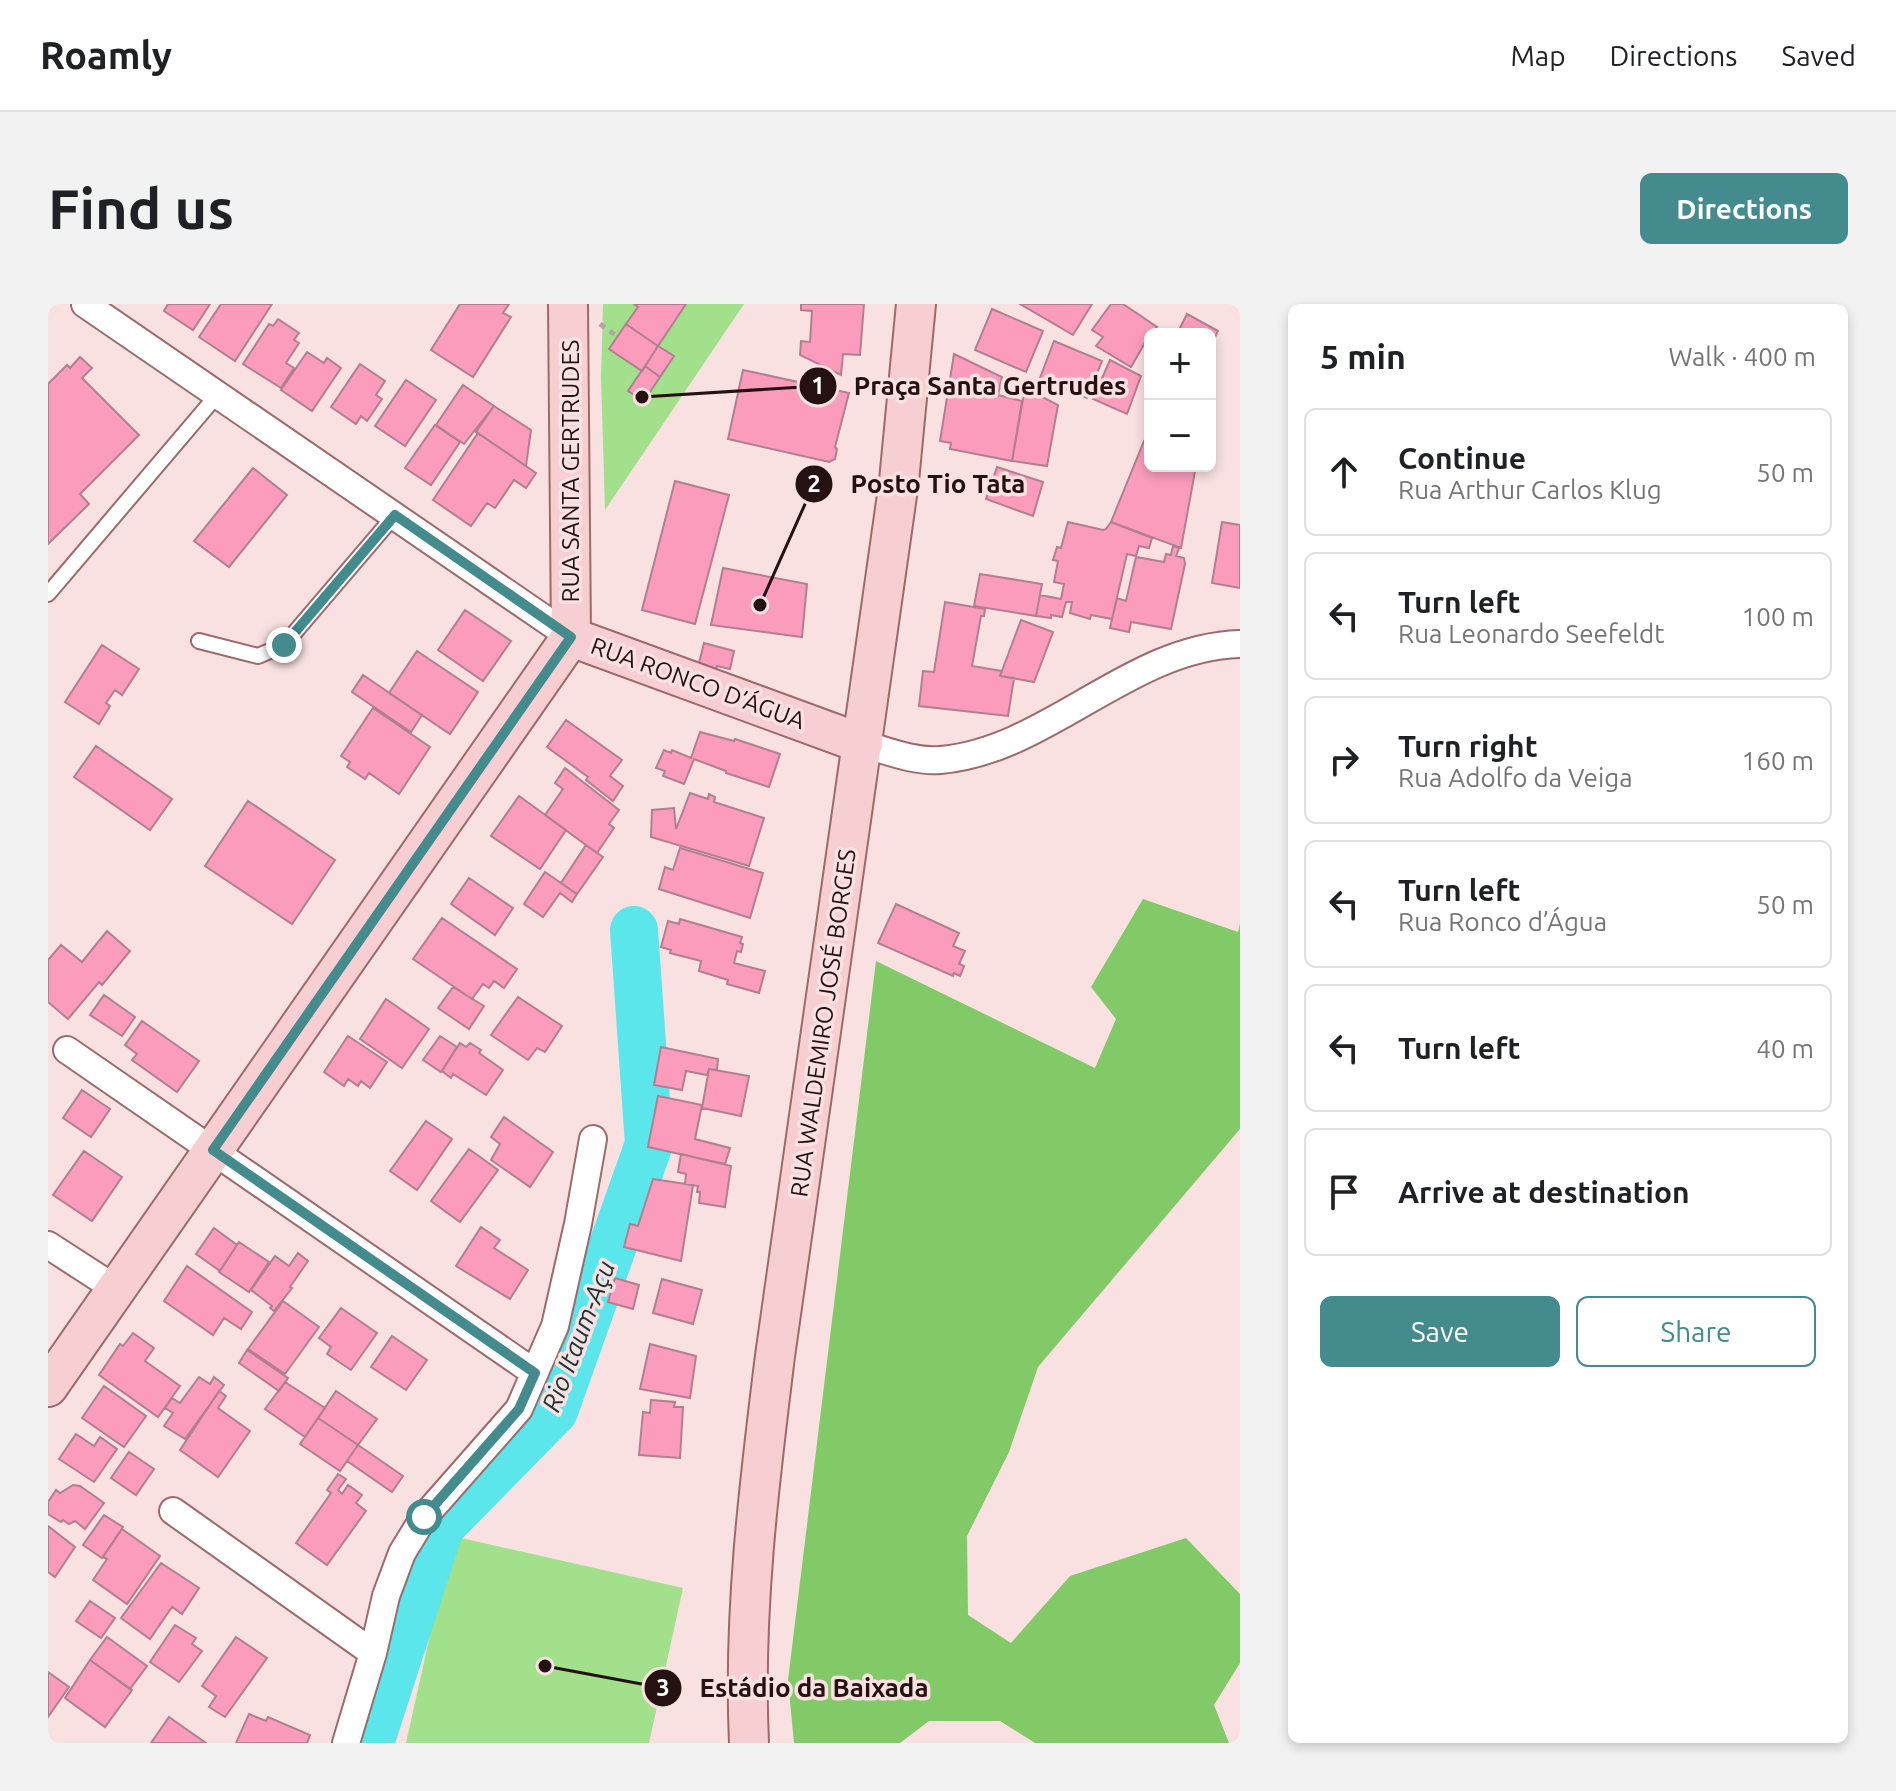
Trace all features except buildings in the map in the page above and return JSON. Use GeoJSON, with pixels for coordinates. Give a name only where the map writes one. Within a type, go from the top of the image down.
{"type":"FeatureCollection","features":[{"type":"Feature","properties":{"kind":"street","name":"RUA RONCO D’ÁGUA"},"geometry":{"type":"LineString","coordinates":[[85,304],[571,637],[863,744],[907,757],[939,760],[985,751],[1019,738],[1111,685],[1156,665],[1201,650],[1240,644]]}},
{"type":"Feature","properties":{"kind":"street","name":"RUA SANTA GERTRUDES"},"geometry":{"type":"LineString","coordinates":[[568,304],[571,637]]}},
{"type":"Feature","properties":{"kind":"street","name":"RUA WALDEMIRO JOSÉ BORGES"},"geometry":{"type":"LineString","coordinates":[[749,1743],[748,1653],[761,1467],[902,461],[916,304]]}},
{"type":"Feature","properties":{"kind":"street"},"geometry":{"type":"LineString","coordinates":[[48,1387],[571,637]]}},
{"type":"Feature","properties":{"kind":"street"},"geometry":{"type":"LineString","coordinates":[[67,1050],[535,1373]]}},
{"type":"Feature","properties":{"kind":"street"},"geometry":{"type":"LineString","coordinates":[[346,1743],[373,1653],[386,1596],[402,1553],[424,1517],[519,1409],[555,1326],[593,1139]]}},
{"type":"Feature","properties":{"kind":"street"},"geometry":{"type":"LineString","coordinates":[[48,1245],[116,1289]]}},
{"type":"Feature","properties":{"kind":"street"},"geometry":{"type":"LineString","coordinates":[[173,1511],[373,1653]]}},
{"type":"Feature","properties":{"kind":"lane"},"geometry":{"type":"LineString","coordinates":[[48,594],[218,394]]}},
{"type":"Feature","properties":{"kind":"lane"},"geometry":{"type":"LineString","coordinates":[[199,641],[258,656],[284,645],[395,515]]}},
{"type":"Feature","properties":{"kind":"green space"},"geometry":{"type":"Polygon","coordinates":[[[603,304],[744,304],[605,510],[601,378],[603,304]]]}},
{"type":"Feature","properties":{"kind":"green space"},"geometry":{"type":"Polygon","coordinates":[[[1143,899],[1238,932],[1240,924],[1240,1129],[1038,1367],[1009,1452],[967,1536],[968,1615],[1011,1643],[1070,1576],[1186,1538],[1240,1594],[1240,1663],[1214,1705],[1229,1743],[1035,1743],[1000,1721],[929,1721],[900,1743],[794,1743],[788,1680],[876,961],[1095,1068],[1116,1019],[1091,987],[1143,899]]]}},
{"type":"Feature","properties":{"kind":"green space"},"geometry":{"type":"Polygon","coordinates":[[[452,1536],[683,1588],[649,1743],[406,1743],[452,1536]]]}},
{"type":"Feature","properties":{"kind":"waterway","name":"Rio Itaum-Açu"},"geometry":{"type":"LineString","coordinates":[[370,1743],[440,1527],[554,1411],[649,1144],[634,930]]}},
{"type":"Feature","properties":{"kind":"place","name":"Praça Santa Gertrudes"},"geometry":{"type":"Point","coordinates":[642,397]}},
{"type":"Feature","properties":{"kind":"place","name":"Posto Tio Tata"},"geometry":{"type":"Point","coordinates":[760,605]}},
{"type":"Feature","properties":{"kind":"place","name":"Estádio da Baixada"},"geometry":{"type":"Point","coordinates":[545,1666]}},
{"type":"Feature","properties":{"kind":"route"},"geometry":{"type":"LineString","coordinates":[[284,645],[395,515],[571,637],[213,1150],[535,1373],[519,1409],[424,1517]]}}]}
